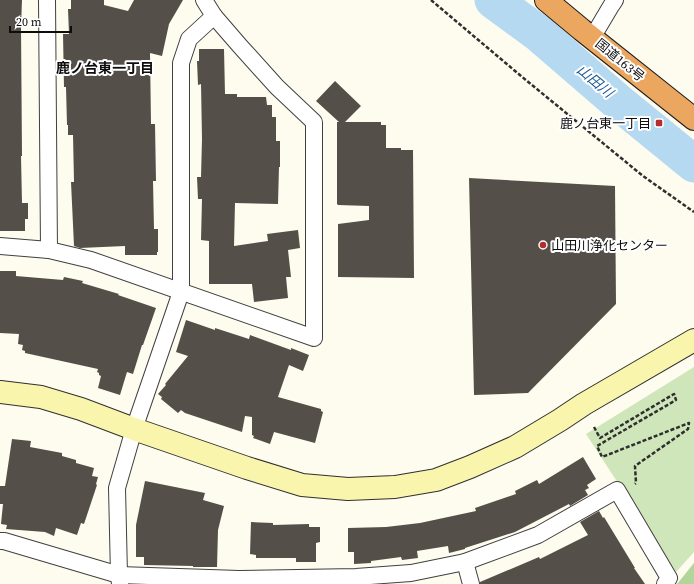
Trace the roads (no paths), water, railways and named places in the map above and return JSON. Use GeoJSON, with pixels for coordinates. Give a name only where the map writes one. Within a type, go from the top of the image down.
{"type":"FeatureCollection","features":[{"type":"Feature","properties":{"kind":"highway","name":"国道163号"},"geometry":{"type":"LineString","coordinates":[[546,0],[694,119]]}},
{"type":"Feature","properties":{"kind":"street"},"geometry":{"type":"LineString","coordinates":[[47,0],[49,250]]}},
{"type":"Feature","properties":{"kind":"street"},"geometry":{"type":"LineString","coordinates":[[0,246],[49,250],[91,260],[314,338],[314,122],[277,87],[240,46],[214,16],[204,0]]}},
{"type":"Feature","properties":{"kind":"street"},"geometry":{"type":"LineString","coordinates":[[592,38],[615,0]]}},
{"type":"Feature","properties":{"kind":"street"},"geometry":{"type":"LineString","coordinates":[[119,579],[117,488],[134,429],[181,292],[181,63],[189,39],[214,16]]}},
{"type":"Feature","properties":{"kind":"street"},"geometry":{"type":"LineString","coordinates":[[0,392],[41,397],[81,409],[247,468],[302,485],[348,489],[394,487],[436,480],[515,447],[584,404],[694,340]]}},
{"type":"Feature","properties":{"kind":"street"},"geometry":{"type":"LineString","coordinates":[[0,541],[4,541],[119,579],[356,581],[411,573],[465,562],[538,535],[617,490],[669,578],[665,584]]}},
{"type":"Feature","properties":{"kind":"street"},"geometry":{"type":"LineString","coordinates":[[465,562],[471,584]]}},
{"type":"Feature","properties":{"kind":"waterway","name":"山田川"},"geometry":{"type":"LineString","coordinates":[[493,0],[538,33],[618,102],[694,164]]}},
{"type":"Feature","properties":{"kind":"place","name":"鹿ノ台東一丁目"},"geometry":{"type":"Point","coordinates":[659,123]}},
{"type":"Feature","properties":{"kind":"place","name":"山田川浄化センター"},"geometry":{"type":"Point","coordinates":[543,245]}},
{"type":"Feature","properties":{"kind":"district","name":"鹿ノ台東一丁目"},"geometry":{"type":"Point","coordinates":[105,68]}}]}
